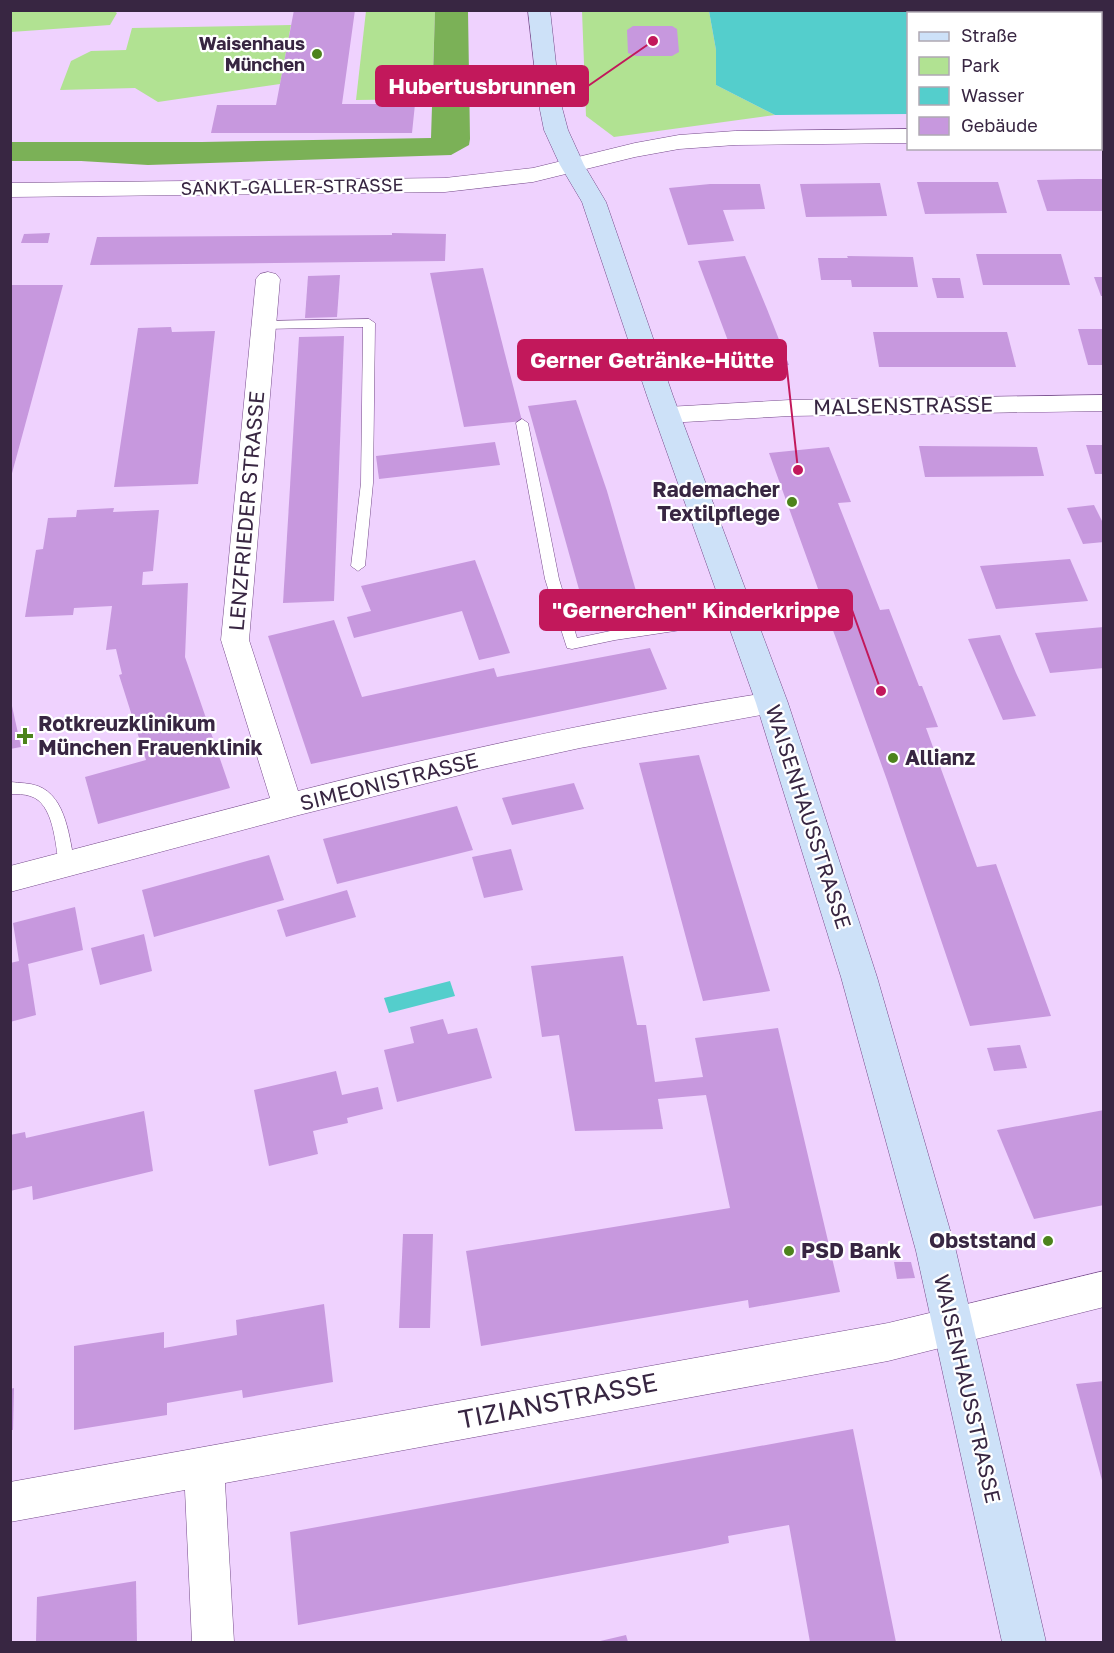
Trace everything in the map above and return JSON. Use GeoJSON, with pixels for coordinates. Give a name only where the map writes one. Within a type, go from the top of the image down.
{"type":"FeatureCollection","features":[{"type":"Feature","properties":{"kind":"street","name":"WAISENHAUSSTRASSE"},"geometry":{"type":"LineString","coordinates":[[539,10],[549,99],[556,130],[572,165],[594,202],[667,415],[772,703],[859,977],[936,1251],[1024,1642]]}},
{"type":"Feature","properties":{"kind":"street","name":"SANKT-GALLER-STRASSE"},"geometry":{"type":"LineString","coordinates":[[10,190],[445,185],[533,175],[635,150],[679,142],[735,138],[907,136]]}},
{"type":"Feature","properties":{"kind":"street","name":"LENZFRIEDER STRASSE"},"geometry":{"type":"LineString","coordinates":[[268,279],[236,640],[288,807]]}},
{"type":"Feature","properties":{"kind":"street","name":"MALSENSTRASSE"},"geometry":{"type":"LineString","coordinates":[[667,415],[790,408],[1104,404]]}},
{"type":"Feature","properties":{"kind":"street","name":"SIMEONISTRASSE"},"geometry":{"type":"LineString","coordinates":[[10,879],[430,770],[636,725],[772,703]]}},
{"type":"Feature","properties":{"kind":"street","name":"TIZIANSTRASSE"},"geometry":{"type":"LineString","coordinates":[[10,1502],[888,1342],[1104,1289]]}},
{"type":"Feature","properties":{"kind":"street"},"geometry":{"type":"LineString","coordinates":[[204,1467],[213,1642]]}},
{"type":"Feature","properties":{"kind":"lane"},"geometry":{"type":"LineString","coordinates":[[264,325],[369,322],[367,483],[358,566]]}},
{"type":"Feature","properties":{"kind":"lane"},"geometry":{"type":"LineString","coordinates":[[522,423],[552,579],[572,644],[742,617]]}},
{"type":"Feature","properties":{"kind":"lane"},"geometry":{"type":"LineString","coordinates":[[10,788],[35,791],[48,799],[57,820],[68,864]]}},
{"type":"Feature","properties":{"kind":"green space"},"geometry":{"type":"Polygon","coordinates":[[[112,10],[117,13],[110,25],[11,32],[11,11],[112,10]]]}},
{"type":"Feature","properties":{"kind":"green space"},"geometry":{"type":"Polygon","coordinates":[[[366,11],[435,11],[432,99],[356,100],[366,11]]]}},
{"type":"Feature","properties":{"kind":"green space"},"geometry":{"type":"Polygon","coordinates":[[[582,11],[709,11],[716,50],[716,85],[775,115],[614,137],[586,116],[582,11]]]}},
{"type":"Feature","properties":{"kind":"green space"},"geometry":{"type":"Polygon","coordinates":[[[291,25],[280,84],[158,102],[135,88],[60,90],[71,61],[91,51],[126,50],[132,28],[291,25]]]}},
{"type":"Feature","properties":{"kind":"shaded area"},"geometry":{"type":"Polygon","coordinates":[[[435,11],[468,11],[470,139],[469,145],[451,155],[148,165],[81,161],[11,161],[11,142],[202,142],[431,138],[435,11]]]}},
{"type":"Feature","properties":{"kind":"water"},"geometry":{"type":"Polygon","coordinates":[[[709,11],[1103,12],[1104,88],[1102,89],[1102,12],[907,12],[907,114],[775,115],[716,85],[716,50],[709,11]]]}},
{"type":"Feature","properties":{"kind":"water"},"geometry":{"type":"Polygon","coordinates":[[[450,981],[455,996],[389,1013],[384,998],[450,981]]]}},
{"type":"Feature","properties":{"kind":"building","name":"Waisenhaus München"},"geometry":{"type":"Polygon","coordinates":[[[294,10],[355,10],[342,104],[415,104],[412,133],[211,133],[217,105],[276,105],[294,10]]]}},
{"type":"Feature","properties":{"kind":"building"},"geometry":{"type":"Polygon","coordinates":[[[633,26],[672,26],[677,29],[679,52],[672,56],[636,56],[628,53],[627,30],[633,26]]]}},
{"type":"Feature","properties":{"kind":"building"},"geometry":{"type":"Polygon","coordinates":[[[1104,179],[1104,211],[1047,211],[1037,180],[1104,179]]]}},
{"type":"Feature","properties":{"kind":"building"},"geometry":{"type":"Polygon","coordinates":[[[917,182],[998,182],[1007,213],[925,214],[917,182]]]}},
{"type":"Feature","properties":{"kind":"building"},"geometry":{"type":"Polygon","coordinates":[[[880,183],[887,216],[806,217],[800,184],[880,183]]]}},
{"type":"Feature","properties":{"kind":"building"},"geometry":{"type":"Polygon","coordinates":[[[710,184],[760,184],[765,209],[723,210],[734,241],[688,245],[669,188],[710,184]]]}},
{"type":"Feature","properties":{"kind":"building"},"geometry":{"type":"Polygon","coordinates":[[[50,233],[48,243],[21,243],[24,234],[50,233]]]}},
{"type":"Feature","properties":{"kind":"building"},"geometry":{"type":"Polygon","coordinates":[[[392,233],[446,234],[445,261],[90,265],[97,237],[392,235],[392,233]]]}},
{"type":"Feature","properties":{"kind":"building"},"geometry":{"type":"Polygon","coordinates":[[[976,254],[1061,254],[1070,285],[983,285],[976,254]]]}},
{"type":"Feature","properties":{"kind":"building"},"geometry":{"type":"Polygon","coordinates":[[[745,256],[789,365],[739,370],[698,261],[745,256]]]}},
{"type":"Feature","properties":{"kind":"building"},"geometry":{"type":"Polygon","coordinates":[[[847,256],[913,257],[918,287],[852,287],[851,280],[821,280],[818,258],[848,258],[847,256]]]}},
{"type":"Feature","properties":{"kind":"building"},"geometry":{"type":"Polygon","coordinates":[[[483,268],[522,421],[464,427],[430,273],[483,268]]]}},
{"type":"Feature","properties":{"kind":"building"},"geometry":{"type":"Polygon","coordinates":[[[340,275],[337,317],[305,318],[308,276],[340,275]]]}},
{"type":"Feature","properties":{"kind":"building"},"geometry":{"type":"Polygon","coordinates":[[[1094,277],[1104,277],[1104,296],[1101,296],[1094,277]]]}},
{"type":"Feature","properties":{"kind":"building"},"geometry":{"type":"Polygon","coordinates":[[[932,278],[960,278],[964,298],[937,298],[932,278]]]}},
{"type":"Feature","properties":{"kind":"building"},"geometry":{"type":"Polygon","coordinates":[[[11,285],[63,285],[10,477],[11,285]]]}},
{"type":"Feature","properties":{"kind":"building"},"geometry":{"type":"Polygon","coordinates":[[[171,327],[172,332],[215,331],[198,484],[114,487],[138,328],[171,327]]]}},
{"type":"Feature","properties":{"kind":"building"},"geometry":{"type":"Polygon","coordinates":[[[1078,329],[1104,329],[1104,365],[1088,365],[1078,329]]]}},
{"type":"Feature","properties":{"kind":"building"},"geometry":{"type":"Polygon","coordinates":[[[873,332],[1007,332],[1016,367],[879,367],[873,332]]]}},
{"type":"Feature","properties":{"kind":"building"},"geometry":{"type":"Polygon","coordinates":[[[344,336],[334,601],[283,603],[299,337],[344,336]]]}},
{"type":"Feature","properties":{"kind":"building"},"geometry":{"type":"Polygon","coordinates":[[[576,400],[607,491],[645,622],[590,629],[528,406],[576,400]]]}},
{"type":"Feature","properties":{"kind":"building"},"geometry":{"type":"Polygon","coordinates":[[[495,442],[500,465],[379,479],[376,456],[495,442]]]}},
{"type":"Feature","properties":{"kind":"building"},"geometry":{"type":"Polygon","coordinates":[[[1086,445],[1104,445],[1104,474],[1095,474],[1086,445]]]}},
{"type":"Feature","properties":{"kind":"building"},"geometry":{"type":"Polygon","coordinates":[[[919,446],[1037,447],[1044,476],[925,477],[919,446]]]}},
{"type":"Feature","properties":{"kind":"building"},"geometry":{"type":"Polygon","coordinates":[[[829,447],[851,502],[838,503],[880,610],[889,609],[919,686],[922,686],[938,727],[926,728],[977,867],[996,864],[1051,1016],[970,1026],[887,780],[769,453],[829,447]]]}},
{"type":"Feature","properties":{"kind":"building"},"geometry":{"type":"Polygon","coordinates":[[[1094,505],[1104,525],[1104,542],[1083,544],[1067,508],[1094,505]]]}},
{"type":"Feature","properties":{"kind":"building"},"geometry":{"type":"Polygon","coordinates":[[[114,508],[113,512],[159,510],[153,571],[143,572],[142,585],[188,583],[185,657],[230,788],[98,824],[85,777],[146,760],[119,675],[122,674],[116,649],[106,650],[112,606],[74,608],[73,615],[25,617],[36,550],[43,549],[48,518],[76,517],[77,510],[114,508]]]}},
{"type":"Feature","properties":{"kind":"building"},"geometry":{"type":"Polygon","coordinates":[[[1070,559],[1088,601],[996,609],[980,566],[1070,559]]]}},
{"type":"Feature","properties":{"kind":"building"},"geometry":{"type":"Polygon","coordinates":[[[475,560],[510,653],[479,660],[462,611],[354,638],[347,617],[371,611],[361,586],[475,560]]]}},
{"type":"Feature","properties":{"kind":"building"},"geometry":{"type":"Polygon","coordinates":[[[334,620],[362,697],[494,668],[497,677],[650,648],[667,689],[311,764],[268,636],[334,620]]]}},
{"type":"Feature","properties":{"kind":"building"},"geometry":{"type":"Polygon","coordinates":[[[1104,627],[1104,668],[1050,673],[1035,633],[1104,627]]]}},
{"type":"Feature","properties":{"kind":"building"},"geometry":{"type":"Polygon","coordinates":[[[1000,635],[1036,716],[1003,720],[968,639],[1000,635]]]}},
{"type":"Feature","properties":{"kind":"building"},"geometry":{"type":"Polygon","coordinates":[[[10,697],[21,747],[10,749],[10,697]]]}},
{"type":"Feature","properties":{"kind":"building"},"geometry":{"type":"Polygon","coordinates":[[[699,755],[770,991],[703,1001],[639,763],[699,755]]]}},
{"type":"Feature","properties":{"kind":"building"},"geometry":{"type":"Polygon","coordinates":[[[574,783],[584,809],[512,825],[502,798],[574,783]]]}},
{"type":"Feature","properties":{"kind":"building"},"geometry":{"type":"Polygon","coordinates":[[[457,806],[473,850],[337,884],[323,839],[457,806]]]}},
{"type":"Feature","properties":{"kind":"building"},"geometry":{"type":"Polygon","coordinates":[[[511,849],[523,890],[484,898],[472,857],[511,849]]]}},
{"type":"Feature","properties":{"kind":"building"},"geometry":{"type":"Polygon","coordinates":[[[269,855],[284,900],[154,937],[142,890],[269,855]]]}},
{"type":"Feature","properties":{"kind":"building"},"geometry":{"type":"Polygon","coordinates":[[[347,890],[356,917],[286,937],[277,910],[347,890]]]}},
{"type":"Feature","properties":{"kind":"building"},"geometry":{"type":"Polygon","coordinates":[[[75,907],[83,950],[28,964],[36,1015],[10,1022],[10,963],[19,961],[13,923],[75,907]]]}},
{"type":"Feature","properties":{"kind":"building"},"geometry":{"type":"Polygon","coordinates":[[[144,934],[152,971],[100,985],[91,948],[144,934]]]}},
{"type":"Feature","properties":{"kind":"building"},"geometry":{"type":"Polygon","coordinates":[[[623,956],[637,1025],[646,1025],[655,1082],[703,1077],[695,1038],[778,1028],[840,1292],[749,1308],[748,1300],[481,1346],[466,1251],[730,1208],[706,1095],[658,1099],[663,1129],[575,1131],[559,1035],[542,1037],[531,966],[623,956]]]}},
{"type":"Feature","properties":{"kind":"building"},"geometry":{"type":"Polygon","coordinates":[[[443,1019],[448,1034],[477,1028],[492,1078],[397,1102],[384,1050],[414,1043],[410,1027],[443,1019]]]}},
{"type":"Feature","properties":{"kind":"building"},"geometry":{"type":"Polygon","coordinates":[[[1020,1045],[1027,1068],[994,1071],[987,1048],[1020,1045]]]}},
{"type":"Feature","properties":{"kind":"building"},"geometry":{"type":"Polygon","coordinates":[[[336,1071],[342,1095],[378,1087],[383,1109],[347,1118],[348,1123],[313,1131],[318,1154],[269,1166],[254,1090],[336,1071]]]}},
{"type":"Feature","properties":{"kind":"building"},"geometry":{"type":"Polygon","coordinates":[[[1104,1110],[1104,1205],[1034,1219],[997,1130],[1104,1110]]]}},
{"type":"Feature","properties":{"kind":"building"},"geometry":{"type":"Polygon","coordinates":[[[144,1111],[153,1171],[33,1200],[32,1186],[10,1191],[10,1135],[25,1132],[26,1138],[144,1111]]]}},
{"type":"Feature","properties":{"kind":"building"},"geometry":{"type":"Polygon","coordinates":[[[403,1234],[433,1234],[430,1328],[399,1328],[403,1234]]]}},
{"type":"Feature","properties":{"kind":"building"},"geometry":{"type":"Polygon","coordinates":[[[894,1262],[911,1262],[915,1278],[897,1279],[894,1262]]]}},
{"type":"Feature","properties":{"kind":"building"},"geometry":{"type":"Polygon","coordinates":[[[324,1304],[333,1382],[243,1398],[242,1390],[167,1403],[167,1415],[74,1430],[74,1346],[164,1332],[164,1348],[237,1335],[236,1320],[324,1304]]]}},
{"type":"Feature","properties":{"kind":"building"},"geometry":{"type":"Polygon","coordinates":[[[1104,1381],[1104,1484],[1103,1484],[1076,1384],[1104,1381]]]}},
{"type":"Feature","properties":{"kind":"building"},"geometry":{"type":"Polygon","coordinates":[[[14,1388],[13,1430],[10,1430],[10,1389],[14,1388]]]}},
{"type":"Feature","properties":{"kind":"building"},"geometry":{"type":"Polygon","coordinates":[[[853,1429],[896,1642],[810,1642],[789,1525],[728,1536],[729,1543],[700,1549],[298,1625],[290,1532],[853,1429]]]}},
{"type":"Feature","properties":{"kind":"building"},"geometry":{"type":"Polygon","coordinates":[[[136,1581],[137,1642],[36,1642],[37,1597],[136,1581]]]}},
{"type":"Feature","properties":{"kind":"building"},"geometry":{"type":"Polygon","coordinates":[[[626,1635],[628,1642],[596,1642],[626,1635]]]}},
{"type":"Feature","properties":{"kind":"place","name":"Hubertusbrunnen"},"geometry":{"type":"Point","coordinates":[653,41]}},
{"type":"Feature","properties":{"kind":"place","name":"Waisenhaus München"},"geometry":{"type":"Point","coordinates":[317,54]}},
{"type":"Feature","properties":{"kind":"place","name":"Gerner Getränke-Hütte"},"geometry":{"type":"Point","coordinates":[798,470]}},
{"type":"Feature","properties":{"kind":"place","name":"Rademacher Textilpflege"},"geometry":{"type":"Point","coordinates":[792,502]}},
{"type":"Feature","properties":{"kind":"place","name":"\"Gernerchen\" Kinderkrippe"},"geometry":{"type":"Point","coordinates":[881,691]}},
{"type":"Feature","properties":{"kind":"place","name":"Rotkreuzklinikum München Frauenklinik"},"geometry":{"type":"Point","coordinates":[25,736]}},
{"type":"Feature","properties":{"kind":"place","name":"Allianz"},"geometry":{"type":"Point","coordinates":[893,758]}},
{"type":"Feature","properties":{"kind":"place","name":"Obststand"},"geometry":{"type":"Point","coordinates":[1048,1241]}},
{"type":"Feature","properties":{"kind":"place","name":"PSD Bank"},"geometry":{"type":"Point","coordinates":[789,1251]}}]}
